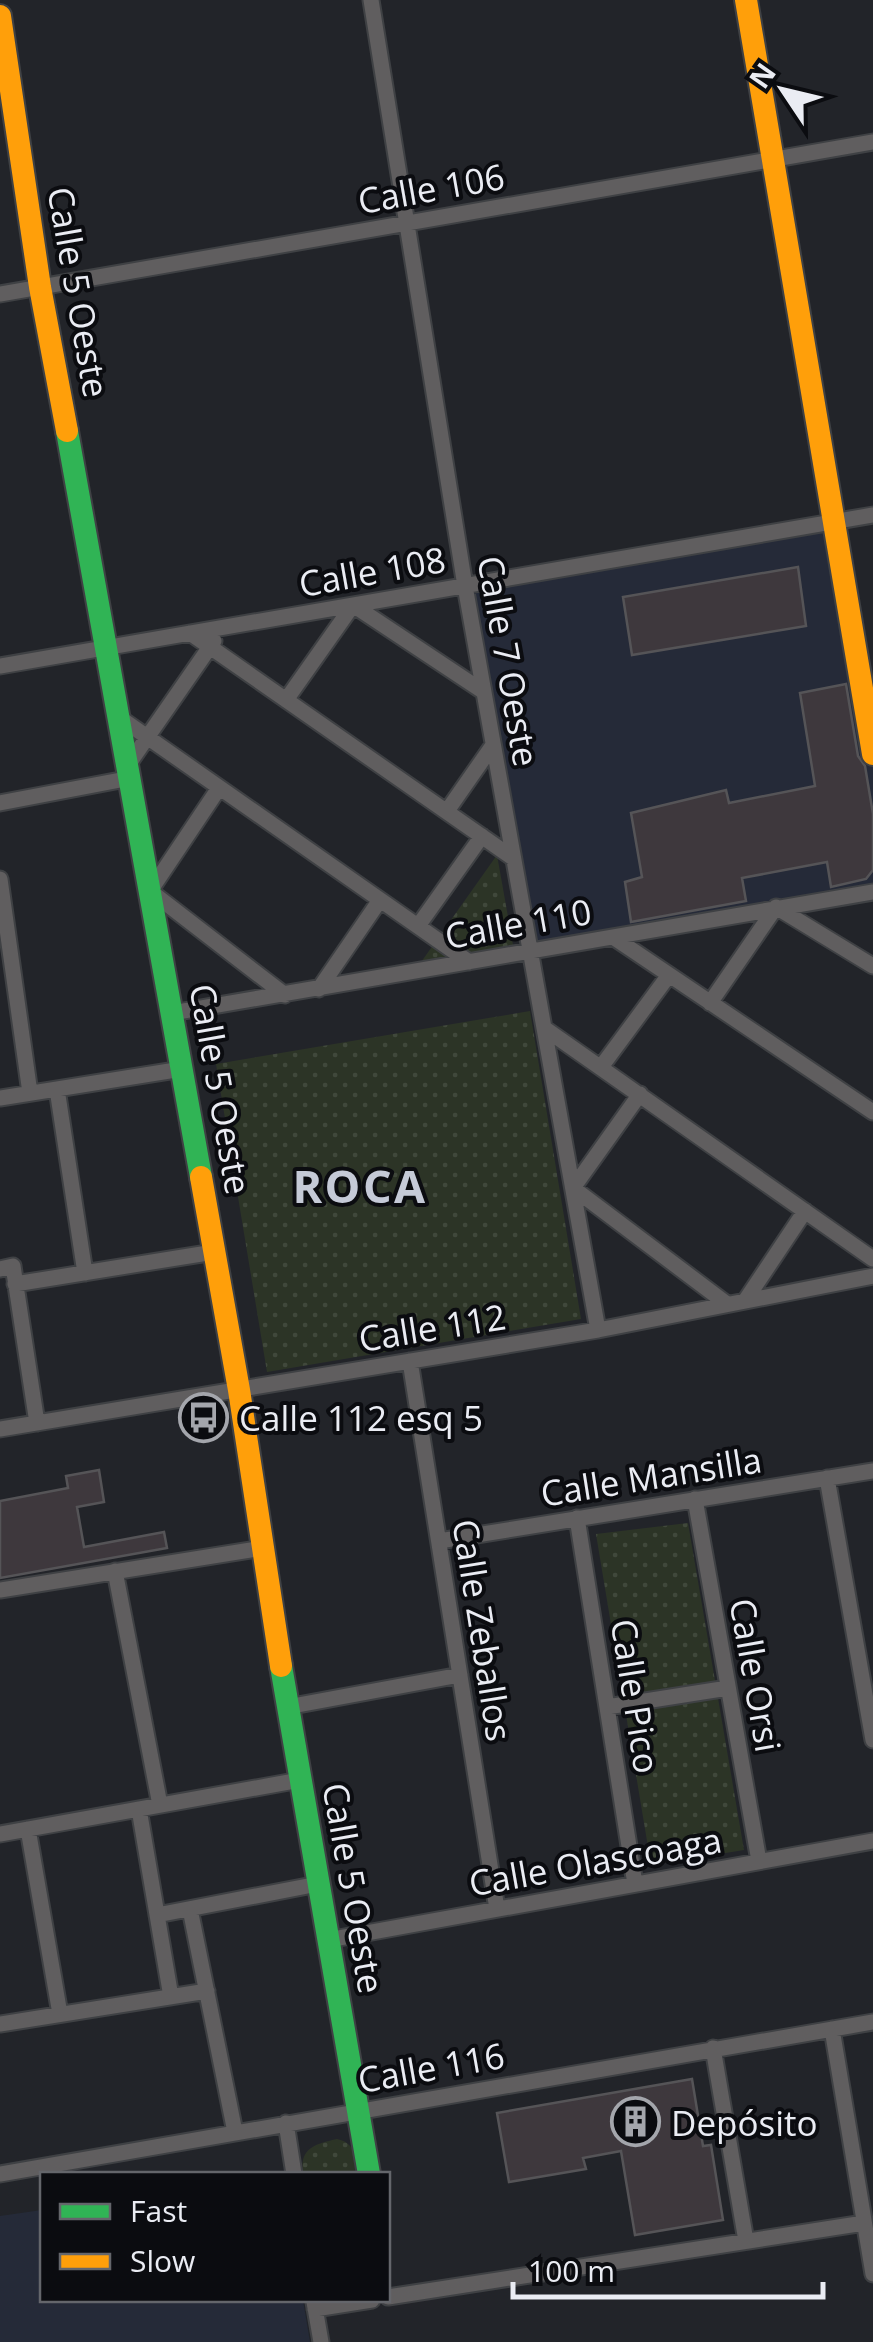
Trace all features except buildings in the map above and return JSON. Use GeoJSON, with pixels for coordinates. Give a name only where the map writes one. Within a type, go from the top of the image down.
{"type":"FeatureCollection","features":[{"type":"Feature","properties":{"kind":"street","name":"Calle 7 Oeste"},"geometry":{"type":"LineString","coordinates":[[372,0],[464,586],[598,1330]]}},
{"type":"Feature","properties":{"kind":"street"},"geometry":{"type":"LineString","coordinates":[[746,0],[873,754]]}},
{"type":"Feature","properties":{"kind":"street","name":"Calle 5 Oeste"},"geometry":{"type":"LineString","coordinates":[[0,16],[40,287],[108,647],[239,1390],[287,1707],[369,2172]]}},
{"type":"Feature","properties":{"kind":"street","name":"Calle 106"},"geometry":{"type":"LineString","coordinates":[[0,294],[873,142]]}},
{"type":"Feature","properties":{"kind":"street","name":"Calle 108"},"geometry":{"type":"LineString","coordinates":[[0,666],[873,515]]}},
{"type":"Feature","properties":{"kind":"street"},"geometry":{"type":"LineString","coordinates":[[286,700],[354,605],[484,692]]}},
{"type":"Feature","properties":{"kind":"street"},"geometry":{"type":"LineString","coordinates":[[0,802],[130,772],[147,738],[223,627]]}},
{"type":"Feature","properties":{"kind":"street"},"geometry":{"type":"LineString","coordinates":[[190,633],[513,858]]}},
{"type":"Feature","properties":{"kind":"street"},"geometry":{"type":"LineString","coordinates":[[120,718],[470,962]]}},
{"type":"Feature","properties":{"kind":"street"},"geometry":{"type":"LineString","coordinates":[[446,811],[493,745]]}},
{"type":"Feature","properties":{"kind":"street"},"geometry":{"type":"LineString","coordinates":[[219,788],[150,891],[285,996]]}},
{"type":"Feature","properties":{"kind":"street"},"geometry":{"type":"LineString","coordinates":[[418,926],[482,836]]}},
{"type":"Feature","properties":{"kind":"street"},"geometry":{"type":"LineString","coordinates":[[0,879],[6,963],[30,1093]]}},
{"type":"Feature","properties":{"kind":"street","name":"Calle 110"},"geometry":{"type":"LineString","coordinates":[[172,1014],[873,892]]}},
{"type":"Feature","properties":{"kind":"street"},"geometry":{"type":"LineString","coordinates":[[319,989],[380,900]]}},
{"type":"Feature","properties":{"kind":"street"},"geometry":{"type":"LineString","coordinates":[[710,1002],[776,907],[873,966]]}},
{"type":"Feature","properties":{"kind":"street"},"geometry":{"type":"LineString","coordinates":[[613,938],[873,1112]]}},
{"type":"Feature","properties":{"kind":"street"},"geometry":{"type":"LineString","coordinates":[[601,1067],[668,974]]}},
{"type":"Feature","properties":{"kind":"street"},"geometry":{"type":"LineString","coordinates":[[544,1028],[872,1255]]}},
{"type":"Feature","properties":{"kind":"street"},"geometry":{"type":"LineString","coordinates":[[0,1098],[182,1069]]}},
{"type":"Feature","properties":{"kind":"street"},"geometry":{"type":"LineString","coordinates":[[57,1089],[85,1273]]}},
{"type":"Feature","properties":{"kind":"street"},"geometry":{"type":"LineString","coordinates":[[640,1094],[572,1188],[727,1304]]}},
{"type":"Feature","properties":{"kind":"street"},"geometry":{"type":"LineString","coordinates":[[745,1301],[805,1211]]}},
{"type":"Feature","properties":{"kind":"street"},"geometry":{"type":"LineString","coordinates":[[16,1284],[214,1252]]}},
{"type":"Feature","properties":{"kind":"street"},"geometry":{"type":"LineString","coordinates":[[6,1267],[16,1284],[37,1423]]}},
{"type":"Feature","properties":{"kind":"street","name":"Calle 112"},"geometry":{"type":"LineString","coordinates":[[0,1430],[598,1330],[873,1276]]}},
{"type":"Feature","properties":{"kind":"street","name":"Calle Zeballos"},"geometry":{"type":"LineString","coordinates":[[410,1360],[497,1909]]}},
{"type":"Feature","properties":{"kind":"street","name":"Calle Mansilla"},"geometry":{"type":"LineString","coordinates":[[439,1541],[873,1470]]}},
{"type":"Feature","properties":{"kind":"street"},"geometry":{"type":"LineString","coordinates":[[827,1478],[872,1734]]}},
{"type":"Feature","properties":{"kind":"street","name":"Calle Orsi"},"geometry":{"type":"LineString","coordinates":[[696,1499],[758,1862]]}},
{"type":"Feature","properties":{"kind":"street","name":"Calle Pico"},"geometry":{"type":"LineString","coordinates":[[577,1518],[635,1884]]}},
{"type":"Feature","properties":{"kind":"street"},"geometry":{"type":"LineString","coordinates":[[0,1590],[263,1548]]}},
{"type":"Feature","properties":{"kind":"street"},"geometry":{"type":"LineString","coordinates":[[115,1571],[160,1805]]}},
{"type":"Feature","properties":{"kind":"street"},"geometry":{"type":"LineString","coordinates":[[287,1707],[460,1675]]}},
{"type":"Feature","properties":{"kind":"street"},"geometry":{"type":"LineString","coordinates":[[607,1707],[728,1688]]}},
{"type":"Feature","properties":{"kind":"street"},"geometry":{"type":"LineString","coordinates":[[0,1834],[300,1780]]}},
{"type":"Feature","properties":{"kind":"street"},"geometry":{"type":"LineString","coordinates":[[139,1808],[171,1997]]}},
{"type":"Feature","properties":{"kind":"street"},"geometry":{"type":"LineString","coordinates":[[28,1829],[60,2014]]}},
{"type":"Feature","properties":{"kind":"street","name":"Calle Olascoaga"},"geometry":{"type":"LineString","coordinates":[[328,1940],[873,1840]]}},
{"type":"Feature","properties":{"kind":"street"},"geometry":{"type":"LineString","coordinates":[[157,1915],[318,1884]]}},
{"type":"Feature","properties":{"kind":"street"},"geometry":{"type":"LineString","coordinates":[[190,1909],[235,2132]]}},
{"type":"Feature","properties":{"kind":"street"},"geometry":{"type":"LineString","coordinates":[[0,2024],[207,1991]]}},
{"type":"Feature","properties":{"kind":"street","name":"Calle 116"},"geometry":{"type":"LineString","coordinates":[[0,2174],[873,2022]]}},
{"type":"Feature","properties":{"kind":"street"},"geometry":{"type":"LineString","coordinates":[[832,2029],[873,2274]]}},
{"type":"Feature","properties":{"kind":"street"},"geometry":{"type":"LineString","coordinates":[[712,2048],[746,2241]]}},
{"type":"Feature","properties":{"kind":"street"},"geometry":{"type":"LineString","coordinates":[[286,2123],[294,2172]]}},
{"type":"Feature","properties":{"kind":"street"},"geometry":{"type":"LineString","coordinates":[[390,2292],[864,2223]]}},
{"type":"Feature","properties":{"kind":"street"},"geometry":{"type":"LineString","coordinates":[[321,2342],[315,2304],[344,2302]]}},
{"type":"Feature","properties":{"kind":"shaded area"},"geometry":{"type":"Polygon","coordinates":[[[834,522],[873,754],[873,892],[530,952],[465,586],[834,522]]]}},
{"type":"Feature","properties":{"kind":"shaded area"},"geometry":{"type":"Polygon","coordinates":[[[40,2210],[40,2302],[303,2302],[310,2342],[0,2342],[0,2216],[40,2210]]]}},
{"type":"Feature","properties":{"kind":"green space"},"geometry":{"type":"Polygon","coordinates":[[[497,855],[515,956],[419,965],[497,855]]]}},
{"type":"Feature","properties":{"kind":"green space"},"geometry":{"type":"Polygon","coordinates":[[[530,1011],[581,1319],[267,1372],[216,1064],[530,1011]]]}},
{"type":"Feature","properties":{"kind":"green space"},"geometry":{"type":"Polygon","coordinates":[[[688,1523],[744,1850],[651,1865],[596,1534],[688,1523]]]}},
{"type":"Feature","properties":{"kind":"green space"},"geometry":{"type":"Polygon","coordinates":[[[337,2139],[352,2148],[359,2172],[303,2172],[306,2153],[337,2139]]]}},
{"type":"Feature","properties":{"kind":"traffic: fast"},"geometry":{"type":"LineString","coordinates":[[67,431],[201,1177]]}},
{"type":"Feature","properties":{"kind":"traffic: fast"},"geometry":{"type":"LineString","coordinates":[[281,1666],[369,2172]]}},
{"type":"Feature","properties":{"kind":"traffic: slow"},"geometry":{"type":"LineString","coordinates":[[746,0],[873,754]]}},
{"type":"Feature","properties":{"kind":"traffic: slow"},"geometry":{"type":"LineString","coordinates":[[0,16],[40,287],[67,431]]}},
{"type":"Feature","properties":{"kind":"traffic: slow"},"geometry":{"type":"LineString","coordinates":[[201,1177],[239,1390],[281,1666]]}},
{"type":"Feature","properties":{"kind":"place","name":"Calle 112 esq 5"},"geometry":{"type":"Point","coordinates":[204,1417]}},
{"type":"Feature","properties":{"kind":"place","name":"Depósito"},"geometry":{"type":"Point","coordinates":[636,2122]}},
{"type":"Feature","properties":{"kind":"district","name":"ROCA"},"geometry":{"type":"Point","coordinates":[360,1185]}}]}
